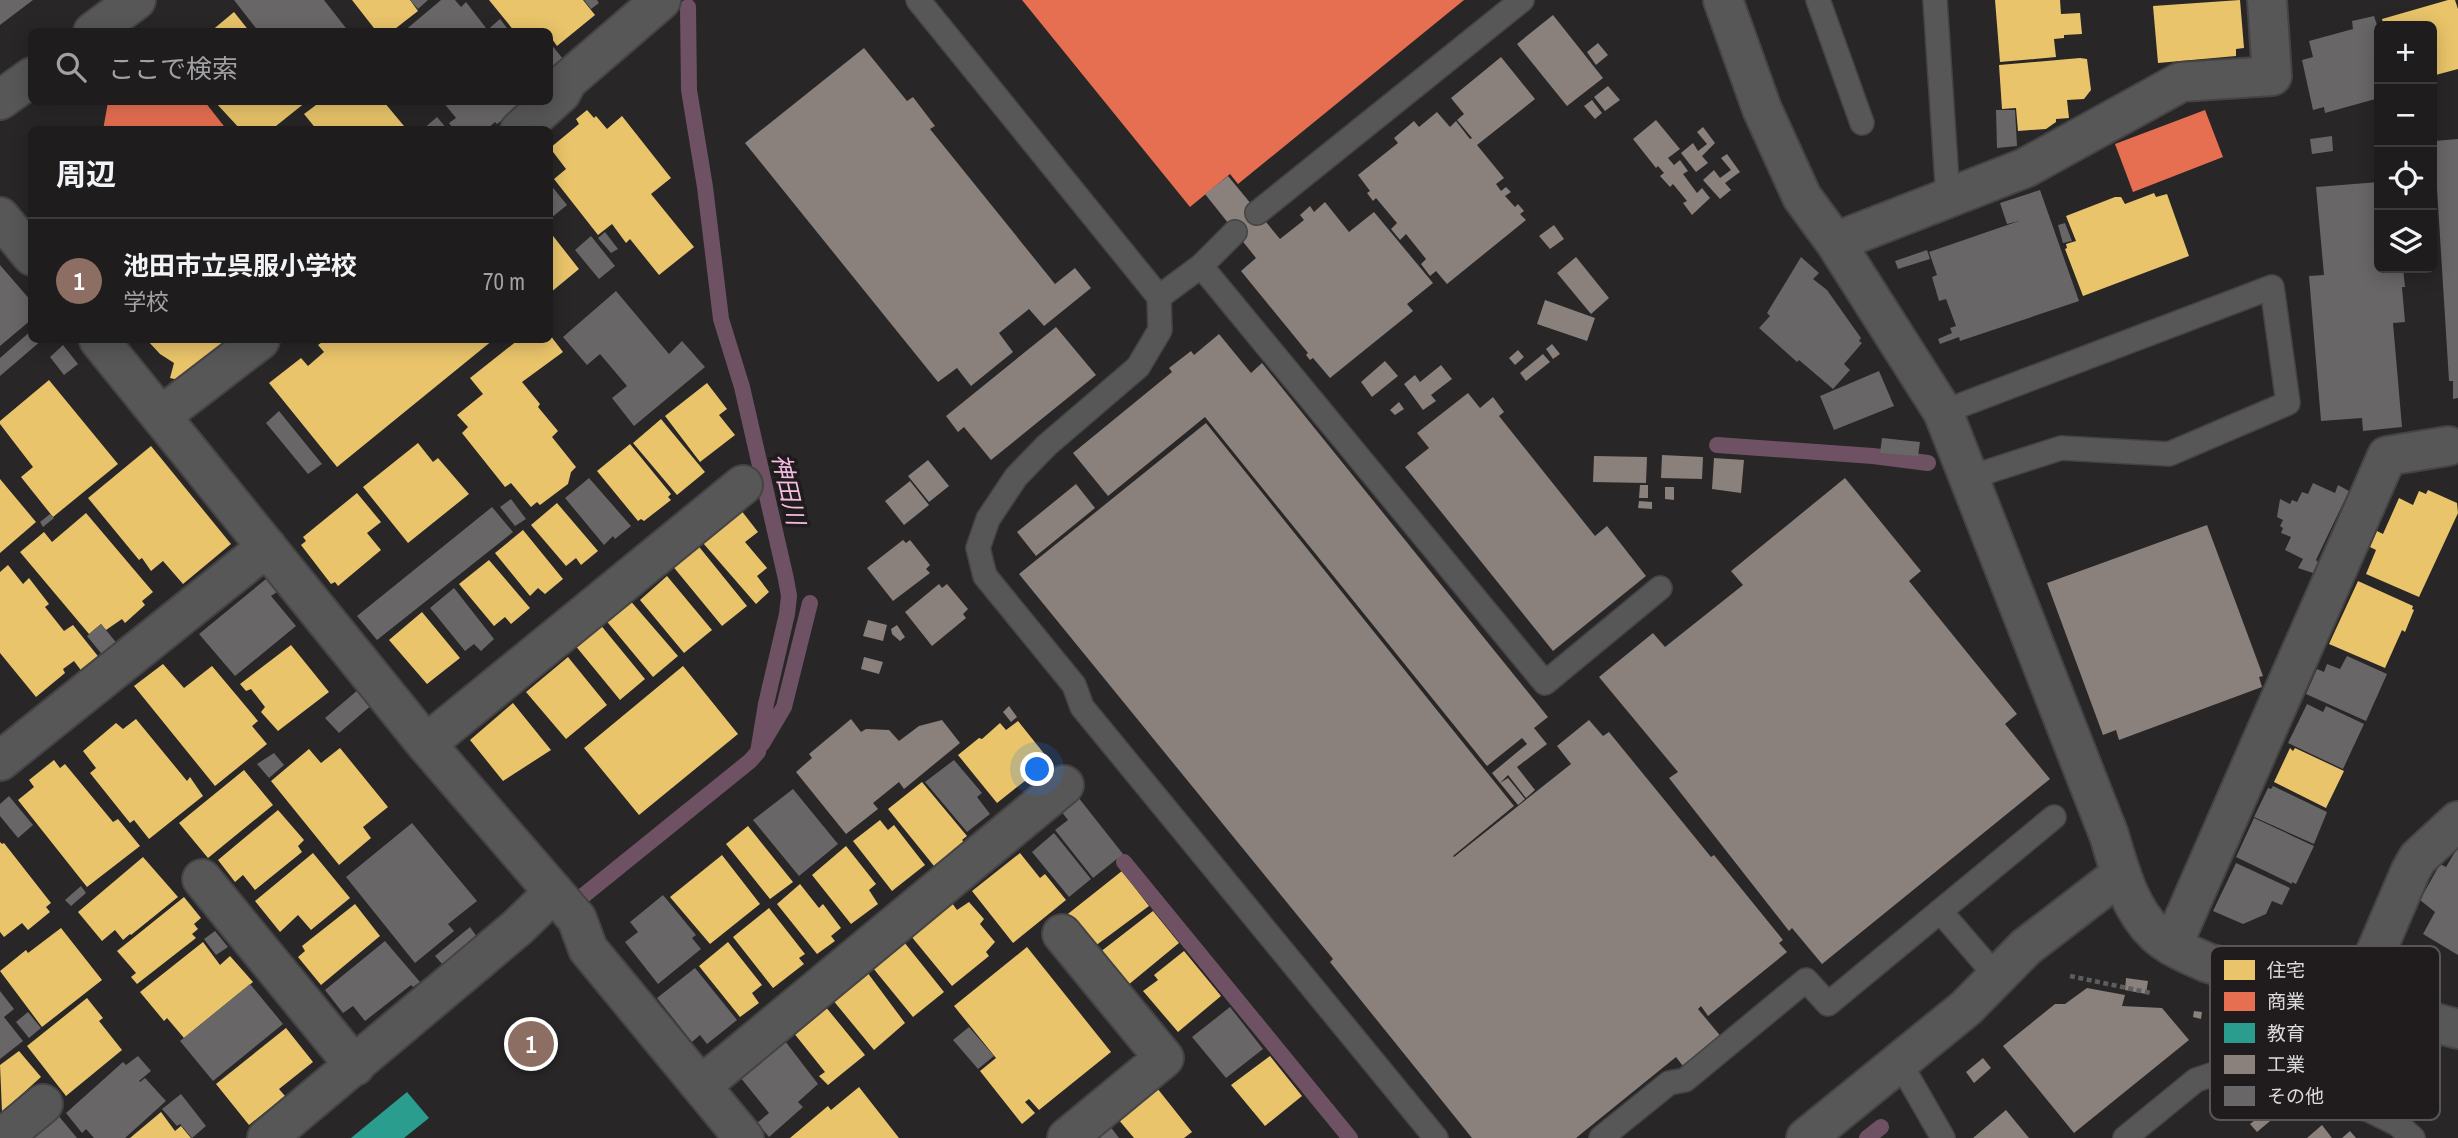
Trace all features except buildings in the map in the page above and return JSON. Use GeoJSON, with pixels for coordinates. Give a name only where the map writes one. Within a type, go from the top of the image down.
{"type":"FeatureCollection","features":[{"type":"Feature","properties":{"kind":"street"},"geometry":{"type":"LineString","coordinates":[[98,28],[136,0]]}},
{"type":"Feature","properties":{"kind":"street"},"geometry":{"type":"LineString","coordinates":[[553,100],[561,93],[567,81],[661,0]]}},
{"type":"Feature","properties":{"kind":"street"},"geometry":{"type":"LineString","coordinates":[[1723,0],[1762,109],[1802,197],[1835,242],[1943,412],[2109,835],[2121,874],[2142,917],[2155,933],[2172,946],[2210,964]]}},
{"type":"Feature","properties":{"kind":"street"},"geometry":{"type":"LineString","coordinates":[[1835,242],[2025,168],[2181,82],[2272,76],[2267,0]]}},
{"type":"Feature","properties":{"kind":"street"},"geometry":{"type":"LineString","coordinates":[[0,100],[28,80]]}},
{"type":"Feature","properties":{"kind":"street"},"geometry":{"type":"LineString","coordinates":[[524,126],[548,105]]}},
{"type":"Feature","properties":{"kind":"street"},"geometry":{"type":"LineString","coordinates":[[0,217],[28,251]]}},
{"type":"Feature","properties":{"kind":"street"},"geometry":{"type":"LineString","coordinates":[[101,343],[426,744],[577,919],[588,949],[744,1138]]}},
{"type":"Feature","properties":{"kind":"street"},"geometry":{"type":"LineString","coordinates":[[161,416],[256,343]]}},
{"type":"Feature","properties":{"kind":"street"},"geometry":{"type":"LineString","coordinates":[[2172,946],[2387,456],[2448,446]]}},
{"type":"Feature","properties":{"kind":"street"},"geometry":{"type":"LineString","coordinates":[[426,744],[743,485]]}},
{"type":"Feature","properties":{"kind":"street"},"geometry":{"type":"LineString","coordinates":[[0,761],[267,547]]}},
{"type":"Feature","properties":{"kind":"street"},"geometry":{"type":"LineString","coordinates":[[702,1085],[1064,785]]}},
{"type":"Feature","properties":{"kind":"street"},"geometry":{"type":"LineString","coordinates":[[2378,946],[2418,859],[2458,821]]}},
{"type":"Feature","properties":{"kind":"street"},"geometry":{"type":"LineString","coordinates":[[1807,1138],[1966,1008],[2026,947],[2121,874]]}},
{"type":"Feature","properties":{"kind":"street"},"geometry":{"type":"LineString","coordinates":[[202,879],[355,1066]]}},
{"type":"Feature","properties":{"kind":"street"},"geometry":{"type":"LineString","coordinates":[[267,1138],[518,927],[554,892]]}},
{"type":"Feature","properties":{"kind":"street"},"geometry":{"type":"LineString","coordinates":[[1062,934],[1164,1058],[1067,1138]]}},
{"type":"Feature","properties":{"kind":"street"},"geometry":{"type":"LineString","coordinates":[[2440,1024],[2458,1029]]}},
{"type":"Feature","properties":{"kind":"street"},"geometry":{"type":"LineString","coordinates":[[2,1135],[43,1104]]}},
{"type":"Feature","properties":{"kind":"lane"},"geometry":{"type":"LineString","coordinates":[[918,0],[1160,297],[1160,330],[1138,367],[1047,445],[1016,477],[988,519],[978,548],[985,576],[1074,685],[1082,707],[1436,1138]]}},
{"type":"Feature","properties":{"kind":"lane"},"geometry":{"type":"LineString","coordinates":[[1257,213],[1522,0]]}},
{"type":"Feature","properties":{"kind":"lane"},"geometry":{"type":"LineString","coordinates":[[1818,0],[1862,122]]}},
{"type":"Feature","properties":{"kind":"lane"},"geometry":{"type":"LineString","coordinates":[[1936,0],[1948,198]]}},
{"type":"Feature","properties":{"kind":"lane"},"geometry":{"type":"LineString","coordinates":[[1160,297],[1201,266],[1235,232]]}},
{"type":"Feature","properties":{"kind":"lane"},"geometry":{"type":"LineString","coordinates":[[1201,266],[1545,683],[1660,588]]}},
{"type":"Feature","properties":{"kind":"lane"},"geometry":{"type":"LineString","coordinates":[[1943,412],[2272,287],[2288,402],[2169,454],[2060,448],[1968,478]]}},
{"type":"Feature","properties":{"kind":"lane"},"geometry":{"type":"LineString","coordinates":[[1601,1138],[1669,1083],[1685,1080],[1806,980],[1828,1004],[2054,817]]}},
{"type":"Feature","properties":{"kind":"lane"},"geometry":{"type":"LineString","coordinates":[[1940,911],[1997,977]]}},
{"type":"Feature","properties":{"kind":"lane"},"geometry":{"type":"LineString","coordinates":[[1900,1063],[1943,1138]]}},
{"type":"Feature","properties":{"kind":"lane"},"geometry":{"type":"LineString","coordinates":[[2125,1138],[2196,1080],[2210,1075]]}},
{"type":"Feature","properties":{"kind":"lane"},"geometry":{"type":"LineString","coordinates":[[2389,1120],[2413,1138]]}},
{"type":"Feature","properties":{"kind":"waterway","name":"神田川"},"geometry":{"type":"LineString","coordinates":[[578,900],[758,752],[787,614],[789,596],[786,579],[742,387],[721,319],[705,187],[689,90],[688,7]]}},
{"type":"Feature","properties":{"kind":"waterway"},"geometry":{"type":"LineString","coordinates":[[1717,445],[1873,456],[1928,463]]}},
{"type":"Feature","properties":{"kind":"waterway"},"geometry":{"type":"LineString","coordinates":[[762,744],[784,707],[810,603]]}},
{"type":"Feature","properties":{"kind":"waterway"},"geometry":{"type":"LineString","coordinates":[[1124,862],[1350,1138]]}},
{"type":"Feature","properties":{"kind":"waterway"},"geometry":{"type":"LineString","coordinates":[[1867,1138],[1881,1127]]}},
{"type":"Feature","properties":{"kind":"place","name":"池田市立呉服小学校"},"geometry":{"type":"Point","coordinates":[531,1044]}}]}
